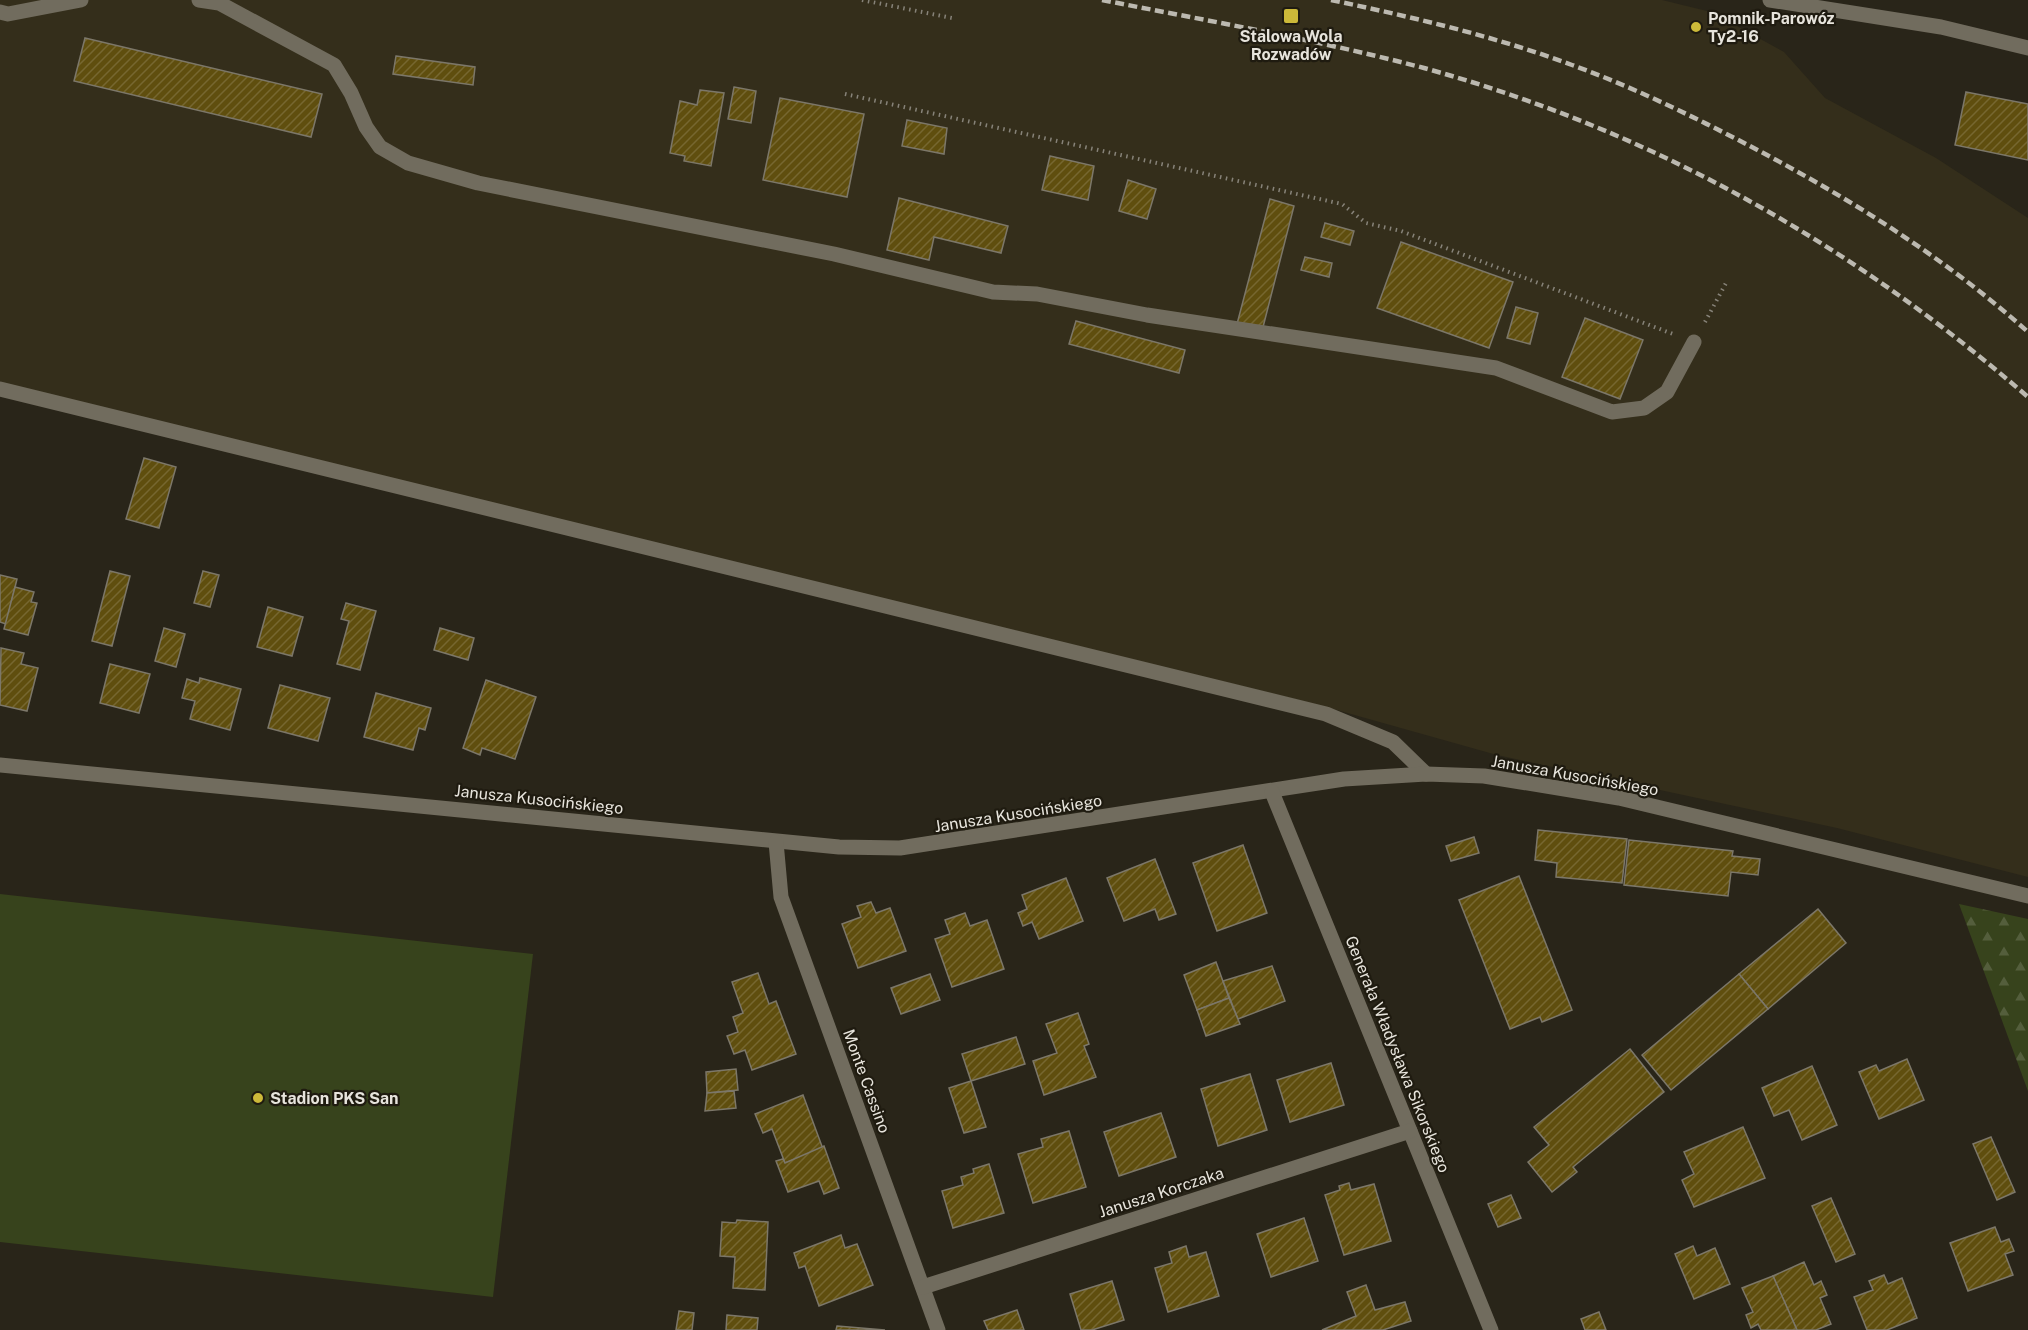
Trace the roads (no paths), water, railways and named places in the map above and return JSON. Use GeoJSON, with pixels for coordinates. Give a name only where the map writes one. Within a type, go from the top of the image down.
{"type":"FeatureCollection","features":[{"type":"Feature","properties":{"kind":"street"},"geometry":{"type":"LineString","coordinates":[[0,12],[8,14],[81,0]]}},
{"type":"Feature","properties":{"kind":"street"},"geometry":{"type":"LineString","coordinates":[[200,0],[219,1],[334,64],[366,127],[380,147],[408,163],[478,183],[834,254],[993,292],[1037,294],[1159,317],[1496,368],[1612,412],[1644,408],[1667,392],[1694,342]]}},
{"type":"Feature","properties":{"kind":"street"},"geometry":{"type":"LineString","coordinates":[[1770,0],[1941,27],[2028,48]]}},
{"type":"Feature","properties":{"kind":"street"},"geometry":{"type":"LineString","coordinates":[[0,389],[1326,714],[1393,742],[1426,774]]}},
{"type":"Feature","properties":{"kind":"street","name":"Janusza Kusocińskiego"},"geometry":{"type":"LineString","coordinates":[[0,765],[776,842],[839,847],[900,848],[1344,779],[1426,774],[1484,776],[1619,798],[2028,896]]}},
{"type":"Feature","properties":{"kind":"street","name":"Generała Władysława Sikorskiego"},"geometry":{"type":"LineString","coordinates":[[1272,792],[1491,1330]]}},
{"type":"Feature","properties":{"kind":"street","name":"Monte Cassino"},"geometry":{"type":"LineString","coordinates":[[776,842],[782,897],[938,1330]]}},
{"type":"Feature","properties":{"kind":"street","name":"Janusza Korczaka"},"geometry":{"type":"LineString","coordinates":[[923,1287],[1410,1131]]}},
{"type":"Feature","properties":{"kind":"railway"},"geometry":{"type":"LineString","coordinates":[[1102,0],[1304,40],[1424,68],[1508,94],[1590,124],[1668,159],[1745,198],[1819,242],[1891,289],[1960,341],[2028,397]]}},
{"type":"Feature","properties":{"kind":"railway"},"geometry":{"type":"LineString","coordinates":[[1331,0],[1483,36],[1543,55],[1640,92],[1787,166],[1895,230],[1963,279],[2028,332]]}},
{"type":"Feature","properties":{"kind":"place","name":"Stalowa Wola Rozwadów"},"geometry":{"type":"Point","coordinates":[1291,16]}},
{"type":"Feature","properties":{"kind":"place","name":"Pomnik-Parowóz Ty2-16"},"geometry":{"type":"Point","coordinates":[1696,27]}},
{"type":"Feature","properties":{"kind":"place","name":"Stadion PKS San"},"geometry":{"type":"Point","coordinates":[258,1098]}}]}
